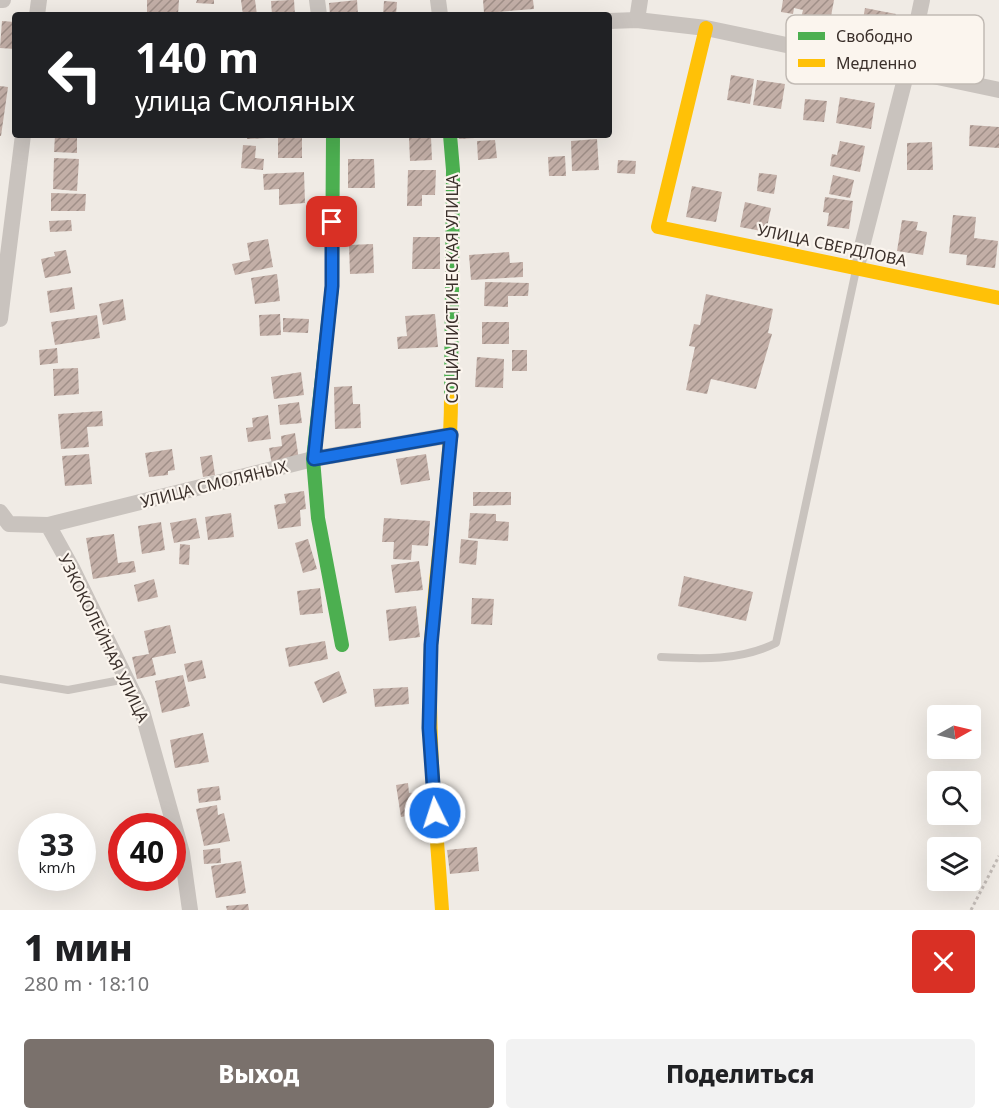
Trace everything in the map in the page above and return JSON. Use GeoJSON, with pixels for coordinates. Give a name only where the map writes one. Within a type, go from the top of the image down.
{"type":"FeatureCollection","features":[{"type":"Feature","properties":{"kind":"street"},"geometry":{"type":"LineString","coordinates":[[637,20],[640,0]]}},
{"type":"Feature","properties":{"kind":"street"},"geometry":{"type":"LineString","coordinates":[[919,15],[922,0]]}},
{"type":"Feature","properties":{"kind":"street"},"geometry":{"type":"LineString","coordinates":[[612,21],[637,20],[706,28],[786,45]]}},
{"type":"Feature","properties":{"kind":"street","name":"УЛИЦА СВЕРДЛОВА"},"geometry":{"type":"LineString","coordinates":[[706,28],[658,227],[857,266],[999,298]]}},
{"type":"Feature","properties":{"kind":"street"},"geometry":{"type":"LineString","coordinates":[[857,266],[904,84]]}},
{"type":"Feature","properties":{"kind":"street"},"geometry":{"type":"LineString","coordinates":[[970,84],[999,90]]}},
{"type":"Feature","properties":{"kind":"street"},"geometry":{"type":"LineString","coordinates":[[0,320],[23,138]]}},
{"type":"Feature","properties":{"kind":"street"},"geometry":{"type":"LineString","coordinates":[[333,138],[332,286],[314,459],[318,518],[342,645]]}},
{"type":"Feature","properties":{"kind":"street","name":"СОЦИАЛИСТИЧЕСКАЯ УЛИЦА"},"geometry":{"type":"LineString","coordinates":[[442,910],[429,728],[431,645],[451,435],[453,170],[450,138]]}},
{"type":"Feature","properties":{"kind":"street","name":"УЛИЦА СМОЛЯНЫХ"},"geometry":{"type":"LineString","coordinates":[[48,525],[314,459],[451,435]]}},
{"type":"Feature","properties":{"kind":"street"},"geometry":{"type":"LineString","coordinates":[[0,512],[9,524],[48,525]]}},
{"type":"Feature","properties":{"kind":"street","name":"УЗКОКОЛЕЙНАЯ УЛИЦА"},"geometry":{"type":"LineString","coordinates":[[48,525],[73,570],[142,711],[182,853],[190,910]]}},
{"type":"Feature","properties":{"kind":"lane"},"geometry":{"type":"LineString","coordinates":[[662,657],[705,659],[735,656],[755,653],[776,643],[857,266]]}},
{"type":"Feature","properties":{"kind":"lane"},"geometry":{"type":"LineString","coordinates":[[0,679],[68,690],[126,679]]}},
{"type":"Feature","properties":{"kind":"path"},"geometry":{"type":"LineString","coordinates":[[971,910],[999,856]]}},
{"type":"Feature","properties":{"kind":"building"},"geometry":{"type":"Polygon","coordinates":[[[147,0],[179,0],[178,12],[147,12],[147,0]]]}},
{"type":"Feature","properties":{"kind":"building"},"geometry":{"type":"Polygon","coordinates":[[[197,0],[214,0],[214,4],[196,3],[197,0]]]}},
{"type":"Feature","properties":{"kind":"building"},"geometry":{"type":"Polygon","coordinates":[[[241,0],[255,0],[257,12],[243,12],[241,0]]]}},
{"type":"Feature","properties":{"kind":"building"},"geometry":{"type":"Polygon","coordinates":[[[294,0],[295,12],[272,12],[271,1],[294,0]]]}},
{"type":"Feature","properties":{"kind":"building"},"geometry":{"type":"Polygon","coordinates":[[[357,0],[358,12],[330,12],[329,3],[357,0]]]}},
{"type":"Feature","properties":{"kind":"building"},"geometry":{"type":"Polygon","coordinates":[[[483,0],[533,0],[534,9],[484,12],[483,0]]]}},
{"type":"Feature","properties":{"kind":"building"},"geometry":{"type":"Polygon","coordinates":[[[783,0],[834,0],[831,15],[802,15],[803,10],[794,8],[793,14],[781,12],[783,0]]]}},
{"type":"Feature","properties":{"kind":"building"},"geometry":{"type":"Polygon","coordinates":[[[384,1],[397,2],[396,12],[383,12],[384,1]]]}},
{"type":"Feature","properties":{"kind":"building"},"geometry":{"type":"Polygon","coordinates":[[[865,8],[896,14],[896,15],[864,15],[865,8]]]}},
{"type":"Feature","properties":{"kind":"building"},"geometry":{"type":"Polygon","coordinates":[[[2,21],[12,22],[12,49],[0,48],[2,21]]]}},
{"type":"Feature","properties":{"kind":"building"},"geometry":{"type":"Polygon","coordinates":[[[731,75],[754,79],[750,104],[727,100],[731,75]]]}},
{"type":"Feature","properties":{"kind":"building"},"geometry":{"type":"Polygon","coordinates":[[[757,80],[785,84],[781,109],[753,105],[757,80]]]}},
{"type":"Feature","properties":{"kind":"building"},"geometry":{"type":"Polygon","coordinates":[[[0,86],[8,87],[1,136],[0,136],[0,86]]]}},
{"type":"Feature","properties":{"kind":"building"},"geometry":{"type":"Polygon","coordinates":[[[840,97],[875,103],[871,129],[836,123],[840,97]]]}},
{"type":"Feature","properties":{"kind":"building"},"geometry":{"type":"Polygon","coordinates":[[[805,99],[827,101],[824,122],[803,120],[805,99]]]}},
{"type":"Feature","properties":{"kind":"building"},"geometry":{"type":"Polygon","coordinates":[[[970,125],[999,127],[999,148],[969,146],[970,125]]]}},
{"type":"Feature","properties":{"kind":"building"},"geometry":{"type":"Polygon","coordinates":[[[55,138],[77,138],[77,153],[54,152],[55,138]]]}},
{"type":"Feature","properties":{"kind":"building"},"geometry":{"type":"Polygon","coordinates":[[[278,138],[302,138],[302,158],[278,158],[278,138]]]}},
{"type":"Feature","properties":{"kind":"building"},"geometry":{"type":"Polygon","coordinates":[[[409,138],[431,138],[432,160],[410,161],[409,138]]]}},
{"type":"Feature","properties":{"kind":"building"},"geometry":{"type":"Polygon","coordinates":[[[597,139],[599,170],[572,171],[571,141],[597,139]]]}},
{"type":"Feature","properties":{"kind":"building"},"geometry":{"type":"Polygon","coordinates":[[[495,140],[497,158],[478,160],[477,141],[495,140]]]}},
{"type":"Feature","properties":{"kind":"building"},"geometry":{"type":"Polygon","coordinates":[[[840,141],[865,146],[860,172],[830,166],[832,154],[837,155],[840,141]]]}},
{"type":"Feature","properties":{"kind":"building"},"geometry":{"type":"Polygon","coordinates":[[[932,142],[933,170],[907,170],[907,143],[932,142]]]}},
{"type":"Feature","properties":{"kind":"building"},"geometry":{"type":"Polygon","coordinates":[[[243,145],[256,146],[255,158],[264,159],[263,170],[241,168],[243,145]]]}},
{"type":"Feature","properties":{"kind":"building"},"geometry":{"type":"Polygon","coordinates":[[[565,156],[566,176],[549,176],[548,157],[565,156]]]}},
{"type":"Feature","properties":{"kind":"building"},"geometry":{"type":"Polygon","coordinates":[[[54,158],[79,159],[77,191],[53,189],[54,158]]]}},
{"type":"Feature","properties":{"kind":"building"},"geometry":{"type":"Polygon","coordinates":[[[348,159],[374,159],[375,188],[348,188],[348,159]]]}},
{"type":"Feature","properties":{"kind":"building"},"geometry":{"type":"Polygon","coordinates":[[[618,160],[636,161],[635,174],[617,173],[618,160]]]}},
{"type":"Feature","properties":{"kind":"building"},"geometry":{"type":"Polygon","coordinates":[[[408,170],[436,170],[435,195],[422,195],[422,206],[407,206],[408,170]]]}},
{"type":"Feature","properties":{"kind":"building"},"geometry":{"type":"Polygon","coordinates":[[[304,172],[305,203],[279,205],[279,189],[264,190],[263,174],[304,172]]]}},
{"type":"Feature","properties":{"kind":"building"},"geometry":{"type":"Polygon","coordinates":[[[759,173],[777,175],[774,194],[757,191],[759,173]]]}},
{"type":"Feature","properties":{"kind":"building"},"geometry":{"type":"Polygon","coordinates":[[[833,175],[854,180],[850,198],[829,194],[833,175]]]}},
{"type":"Feature","properties":{"kind":"building"},"geometry":{"type":"Polygon","coordinates":[[[692,186],[722,192],[716,222],[686,217],[692,186]]]}},
{"type":"Feature","properties":{"kind":"building"},"geometry":{"type":"Polygon","coordinates":[[[51,193],[86,194],[85,211],[51,211],[51,193]]]}},
{"type":"Feature","properties":{"kind":"building"},"geometry":{"type":"Polygon","coordinates":[[[825,197],[853,201],[849,229],[827,226],[829,213],[823,212],[825,197]]]}},
{"type":"Feature","properties":{"kind":"building"},"geometry":{"type":"Polygon","coordinates":[[[745,202],[771,208],[766,232],[740,227],[745,202]]]}},
{"type":"Feature","properties":{"kind":"building"},"geometry":{"type":"Polygon","coordinates":[[[953,215],[976,217],[974,238],[998,241],[995,268],[966,265],[967,255],[949,253],[953,215]]]}},
{"type":"Feature","properties":{"kind":"building"},"geometry":{"type":"Polygon","coordinates":[[[71,220],[72,231],[50,232],[49,221],[71,220]]]}},
{"type":"Feature","properties":{"kind":"building"},"geometry":{"type":"Polygon","coordinates":[[[902,220],[918,222],[916,230],[927,232],[923,255],[897,251],[902,220]]]}},
{"type":"Feature","properties":{"kind":"building"},"geometry":{"type":"Polygon","coordinates":[[[413,237],[440,237],[440,269],[412,269],[413,237]]]}},
{"type":"Feature","properties":{"kind":"building"},"geometry":{"type":"Polygon","coordinates":[[[268,239],[273,267],[235,275],[232,264],[250,260],[247,243],[268,239]]]}},
{"type":"Feature","properties":{"kind":"building"},"geometry":{"type":"Polygon","coordinates":[[[373,244],[374,273],[350,274],[349,245],[373,244]]]}},
{"type":"Feature","properties":{"kind":"building"},"geometry":{"type":"Polygon","coordinates":[[[66,250],[71,273],[45,278],[41,259],[55,256],[54,252],[66,250]]]}},
{"type":"Feature","properties":{"kind":"building"},"geometry":{"type":"Polygon","coordinates":[[[509,252],[510,263],[523,262],[523,277],[471,280],[469,255],[509,252]]]}},
{"type":"Feature","properties":{"kind":"building"},"geometry":{"type":"Polygon","coordinates":[[[277,274],[280,301],[255,304],[251,278],[277,274]]]}},
{"type":"Feature","properties":{"kind":"building"},"geometry":{"type":"Polygon","coordinates":[[[485,282],[529,283],[528,296],[508,296],[508,307],[484,306],[485,282]]]}},
{"type":"Feature","properties":{"kind":"building"},"geometry":{"type":"Polygon","coordinates":[[[72,287],[75,309],[50,313],[47,291],[72,287]]]}},
{"type":"Feature","properties":{"kind":"building"},"geometry":{"type":"Polygon","coordinates":[[[706,294],[773,309],[768,333],[772,334],[756,389],[711,379],[707,394],[686,390],[695,347],[689,346],[694,324],[700,325],[706,294]]]}},
{"type":"Feature","properties":{"kind":"building"},"geometry":{"type":"Polygon","coordinates":[[[123,299],[126,320],[103,325],[99,304],[123,299]]]}},
{"type":"Feature","properties":{"kind":"building"},"geometry":{"type":"Polygon","coordinates":[[[280,314],[281,335],[260,336],[259,315],[280,314]]]}},
{"type":"Feature","properties":{"kind":"building"},"geometry":{"type":"Polygon","coordinates":[[[435,314],[438,347],[398,349],[397,337],[407,336],[405,316],[435,314]]]}},
{"type":"Feature","properties":{"kind":"building"},"geometry":{"type":"Polygon","coordinates":[[[97,315],[100,338],[55,345],[51,322],[97,315]]]}},
{"type":"Feature","properties":{"kind":"building"},"geometry":{"type":"Polygon","coordinates":[[[283,318],[309,319],[308,333],[283,332],[283,318]]]}},
{"type":"Feature","properties":{"kind":"building"},"geometry":{"type":"Polygon","coordinates":[[[482,322],[509,322],[509,344],[482,344],[482,322]]]}},
{"type":"Feature","properties":{"kind":"building"},"geometry":{"type":"Polygon","coordinates":[[[57,348],[58,363],[40,365],[39,350],[57,348]]]}},
{"type":"Feature","properties":{"kind":"building"},"geometry":{"type":"Polygon","coordinates":[[[512,350],[527,350],[527,371],[512,371],[512,350]]]}},
{"type":"Feature","properties":{"kind":"building"},"geometry":{"type":"Polygon","coordinates":[[[477,357],[504,359],[503,388],[475,387],[477,357]]]}},
{"type":"Feature","properties":{"kind":"building"},"geometry":{"type":"Polygon","coordinates":[[[78,368],[79,394],[54,396],[53,369],[78,368]]]}},
{"type":"Feature","properties":{"kind":"building"},"geometry":{"type":"Polygon","coordinates":[[[301,372],[304,395],[274,399],[271,377],[301,372]]]}},
{"type":"Feature","properties":{"kind":"building"},"geometry":{"type":"Polygon","coordinates":[[[352,386],[353,404],[360,404],[361,428],[335,429],[334,387],[352,386]]]}},
{"type":"Feature","properties":{"kind":"building"},"geometry":{"type":"Polygon","coordinates":[[[299,402],[302,423],[280,425],[278,405],[299,402]]]}},
{"type":"Feature","properties":{"kind":"building"},"geometry":{"type":"Polygon","coordinates":[[[102,411],[103,426],[87,427],[89,447],[61,449],[58,414],[102,411]]]}},
{"type":"Feature","properties":{"kind":"building"},"geometry":{"type":"Polygon","coordinates":[[[268,415],[271,439],[248,442],[246,428],[253,427],[252,418],[268,415]]]}},
{"type":"Feature","properties":{"kind":"building"},"geometry":{"type":"Polygon","coordinates":[[[295,433],[299,460],[272,465],[269,448],[282,446],[281,436],[295,433]]]}},
{"type":"Feature","properties":{"kind":"building"},"geometry":{"type":"Polygon","coordinates":[[[172,449],[175,470],[168,471],[168,475],[149,477],[145,453],[172,449]]]}},
{"type":"Feature","properties":{"kind":"building"},"geometry":{"type":"Polygon","coordinates":[[[89,454],[92,484],[65,486],[62,456],[89,454]]]}},
{"type":"Feature","properties":{"kind":"building"},"geometry":{"type":"Polygon","coordinates":[[[426,454],[430,480],[401,485],[396,459],[426,454]]]}},
{"type":"Feature","properties":{"kind":"building"},"geometry":{"type":"Polygon","coordinates":[[[212,455],[215,475],[203,477],[200,457],[212,455]]]}},
{"type":"Feature","properties":{"kind":"building"},"geometry":{"type":"Polygon","coordinates":[[[304,491],[306,509],[300,510],[301,526],[278,529],[274,505],[286,503],[284,494],[304,491]]]}},
{"type":"Feature","properties":{"kind":"building"},"geometry":{"type":"Polygon","coordinates":[[[473,492],[511,492],[511,505],[473,506],[473,492]]]}},
{"type":"Feature","properties":{"kind":"building"},"geometry":{"type":"Polygon","coordinates":[[[231,513],[234,537],[208,540],[205,517],[231,513]]]}},
{"type":"Feature","properties":{"kind":"building"},"geometry":{"type":"Polygon","coordinates":[[[470,513],[496,514],[496,521],[509,522],[508,541],[468,538],[470,513]]]}},
{"type":"Feature","properties":{"kind":"building"},"geometry":{"type":"Polygon","coordinates":[[[196,518],[200,538],[174,543],[170,523],[196,518]]]}},
{"type":"Feature","properties":{"kind":"building"},"geometry":{"type":"Polygon","coordinates":[[[384,518],[430,521],[428,546],[412,545],[411,560],[393,559],[394,542],[382,542],[384,518]]]}},
{"type":"Feature","properties":{"kind":"building"},"geometry":{"type":"Polygon","coordinates":[[[161,522],[165,550],[142,554],[138,526],[161,522]]]}},
{"type":"Feature","properties":{"kind":"building"},"geometry":{"type":"Polygon","coordinates":[[[114,534],[118,563],[134,561],[136,572],[93,579],[86,538],[114,534]]]}},
{"type":"Feature","properties":{"kind":"building"},"geometry":{"type":"Polygon","coordinates":[[[308,539],[317,569],[303,573],[295,543],[308,539]]]}},
{"type":"Feature","properties":{"kind":"building"},"geometry":{"type":"Polygon","coordinates":[[[461,539],[478,541],[476,565],[459,563],[461,539]]]}},
{"type":"Feature","properties":{"kind":"building"},"geometry":{"type":"Polygon","coordinates":[[[180,544],[190,545],[189,565],[179,564],[180,544]]]}},
{"type":"Feature","properties":{"kind":"building"},"geometry":{"type":"Polygon","coordinates":[[[419,561],[423,590],[395,593],[391,565],[419,561]]]}},
{"type":"Feature","properties":{"kind":"building"},"geometry":{"type":"Polygon","coordinates":[[[684,576],[753,592],[746,621],[678,606],[684,576]]]}},
{"type":"Feature","properties":{"kind":"building"},"geometry":{"type":"Polygon","coordinates":[[[154,579],[158,597],[138,602],[134,585],[154,579]]]}},
{"type":"Feature","properties":{"kind":"building"},"geometry":{"type":"Polygon","coordinates":[[[320,588],[323,613],[300,615],[297,591],[320,588]]]}},
{"type":"Feature","properties":{"kind":"building"},"geometry":{"type":"Polygon","coordinates":[[[472,598],[494,599],[492,625],[471,624],[472,598]]]}},
{"type":"Feature","properties":{"kind":"building"},"geometry":{"type":"Polygon","coordinates":[[[416,606],[420,637],[389,641],[386,610],[416,606]]]}},
{"type":"Feature","properties":{"kind":"building"},"geometry":{"type":"Polygon","coordinates":[[[170,625],[176,653],[152,658],[156,675],[137,679],[132,657],[149,654],[144,631],[170,625]]]}},
{"type":"Feature","properties":{"kind":"building"},"geometry":{"type":"Polygon","coordinates":[[[325,641],[328,659],[289,667],[285,648],[325,641]]]}},
{"type":"Feature","properties":{"kind":"building"},"geometry":{"type":"Polygon","coordinates":[[[202,660],[206,678],[188,682],[184,664],[202,660]]]}},
{"type":"Feature","properties":{"kind":"building"},"geometry":{"type":"Polygon","coordinates":[[[339,671],[347,693],[323,703],[314,682],[339,671]]]}},
{"type":"Feature","properties":{"kind":"building"},"geometry":{"type":"Polygon","coordinates":[[[183,675],[190,706],[162,713],[155,681],[183,675]]]}},
{"type":"Feature","properties":{"kind":"building"},"geometry":{"type":"Polygon","coordinates":[[[408,687],[409,704],[375,707],[373,689],[408,687]]]}},
{"type":"Feature","properties":{"kind":"building"},"geometry":{"type":"Polygon","coordinates":[[[203,733],[209,762],[175,768],[170,740],[203,733]]]}},
{"type":"Feature","properties":{"kind":"building"},"geometry":{"type":"Polygon","coordinates":[[[408,783],[409,793],[419,792],[422,813],[401,817],[396,785],[408,783]]]}},
{"type":"Feature","properties":{"kind":"building"},"geometry":{"type":"Polygon","coordinates":[[[219,786],[221,800],[199,803],[197,789],[219,786]]]}},
{"type":"Feature","properties":{"kind":"building"},"geometry":{"type":"Polygon","coordinates":[[[217,805],[218,815],[224,813],[230,841],[204,846],[196,809],[217,805]]]}},
{"type":"Feature","properties":{"kind":"building"},"geometry":{"type":"Polygon","coordinates":[[[477,847],[479,871],[450,874],[447,850],[477,847]]]}},
{"type":"Feature","properties":{"kind":"building"},"geometry":{"type":"Polygon","coordinates":[[[220,848],[221,863],[204,864],[203,850],[220,848]]]}},
{"type":"Feature","properties":{"kind":"building"},"geometry":{"type":"Polygon","coordinates":[[[241,861],[246,893],[216,898],[211,866],[241,861]]]}},
{"type":"Feature","properties":{"kind":"building"},"geometry":{"type":"Polygon","coordinates":[[[248,904],[249,910],[227,910],[226,906],[248,904]]]}},
{"type":"Feature","properties":{"kind":"traffic: fast"},"geometry":{"type":"LineString","coordinates":[[333,138],[332,287],[313,459],[318,518],[342,645]]}},
{"type":"Feature","properties":{"kind":"traffic: fast"},"geometry":{"type":"LineString","coordinates":[[450,138],[453,170],[451,397]]}},
{"type":"Feature","properties":{"kind":"traffic: slow"},"geometry":{"type":"LineString","coordinates":[[706,28],[658,227],[999,298]]}},
{"type":"Feature","properties":{"kind":"traffic: slow"},"geometry":{"type":"LineString","coordinates":[[442,910],[433,778],[430,679],[451,397]]}},
{"type":"Feature","properties":{"kind":"route"},"geometry":{"type":"LineString","coordinates":[[332,222],[332,286],[314,459],[451,435],[431,645],[429,728],[435,813]]}}]}
